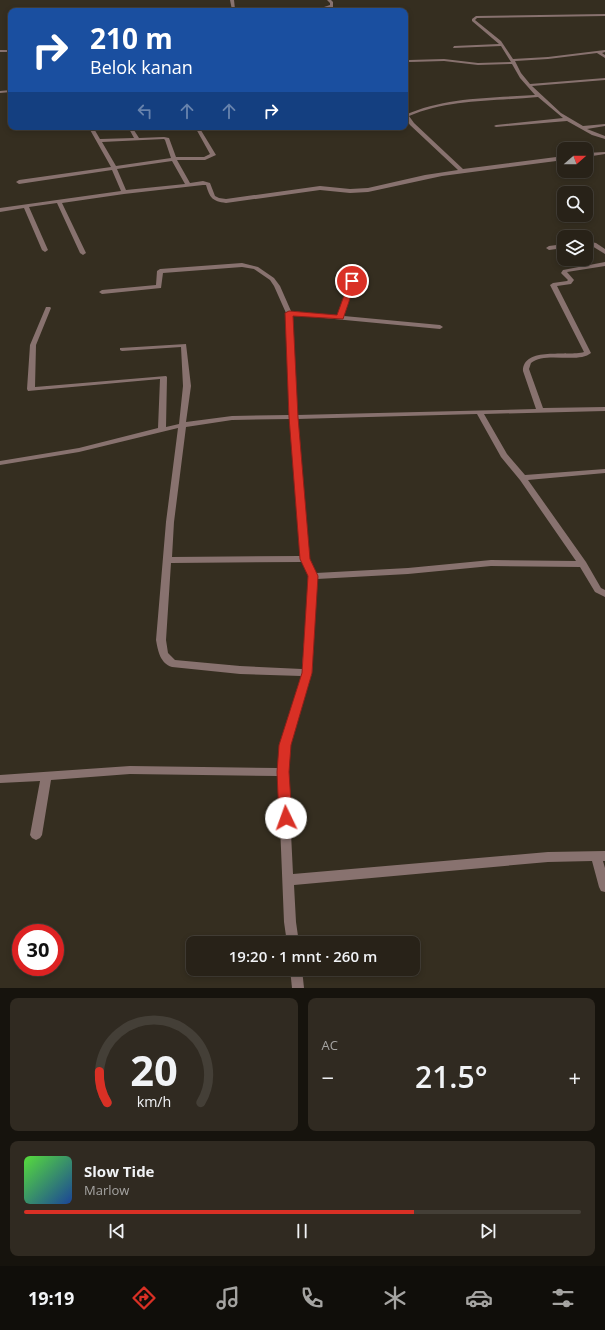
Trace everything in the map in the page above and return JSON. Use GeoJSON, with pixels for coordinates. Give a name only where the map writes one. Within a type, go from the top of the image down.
{"type":"FeatureCollection","features":[{"type":"Feature","properties":{"kind":"street"},"geometry":{"type":"LineString","coordinates":[[328,8],[332,6],[332,3],[329,0]]}},
{"type":"Feature","properties":{"kind":"street"},"geometry":{"type":"LineString","coordinates":[[605,15],[504,16],[474,18],[473,20],[502,45],[529,85],[539,96],[582,128],[605,138]]}},
{"type":"Feature","properties":{"kind":"street"},"geometry":{"type":"LineString","coordinates":[[454,47],[502,45]]}},
{"type":"Feature","properties":{"kind":"street"},"geometry":{"type":"LineString","coordinates":[[410,61],[444,60],[478,64],[605,51]]}},
{"type":"Feature","properties":{"kind":"street"},"geometry":{"type":"LineString","coordinates":[[598,52],[605,57]]}},
{"type":"Feature","properties":{"kind":"street"},"geometry":{"type":"LineString","coordinates":[[529,85],[605,79]]}},
{"type":"Feature","properties":{"kind":"street"},"geometry":{"type":"LineString","coordinates":[[408,115],[422,109],[450,103],[539,96]]}},
{"type":"Feature","properties":{"kind":"street"},"geometry":{"type":"LineString","coordinates":[[408,119],[462,171]]}},
{"type":"Feature","properties":{"kind":"street"},"geometry":{"type":"LineString","coordinates":[[496,126],[569,119]]}},
{"type":"Feature","properties":{"kind":"street"},"geometry":{"type":"LineString","coordinates":[[582,128],[605,125]]}},
{"type":"Feature","properties":{"kind":"street"},"geometry":{"type":"LineString","coordinates":[[92,130],[114,168],[124,192]]}},
{"type":"Feature","properties":{"kind":"street"},"geometry":{"type":"LineString","coordinates":[[132,130],[138,140]]}},
{"type":"Feature","properties":{"kind":"street"},"geometry":{"type":"LineString","coordinates":[[19,182],[174,159],[205,158],[213,155],[198,130]]}},
{"type":"Feature","properties":{"kind":"street"},"geometry":{"type":"LineString","coordinates":[[98,141],[159,138],[167,139],[174,159],[188,185]]}},
{"type":"Feature","properties":{"kind":"street"},"geometry":{"type":"LineString","coordinates":[[593,154],[605,153]]}},
{"type":"Feature","properties":{"kind":"street"},"geometry":{"type":"LineString","coordinates":[[0,210],[124,192],[206,183],[208,184],[213,199],[217,201],[320,188],[360,191],[462,171],[557,159]]}},
{"type":"Feature","properties":{"kind":"street"},"geometry":{"type":"LineString","coordinates":[[59,201],[83,253]]}},
{"type":"Feature","properties":{"kind":"street"},"geometry":{"type":"LineString","coordinates":[[26,206],[45,250]]}},
{"type":"Feature","properties":{"kind":"street"},"geometry":{"type":"LineString","coordinates":[[593,244],[605,252]]}},
{"type":"Feature","properties":{"kind":"street"},"geometry":{"type":"LineString","coordinates":[[549,248],[557,247]]}},
{"type":"Feature","properties":{"kind":"street"},"geometry":{"type":"LineString","coordinates":[[540,411],[526,371],[526,364],[528,361],[536,357],[583,355],[588,353],[553,285],[569,283],[571,280],[564,273],[564,271],[605,264]]}},
{"type":"Feature","properties":{"kind":"street"},"geometry":{"type":"LineString","coordinates":[[102,292],[159,287],[160,270],[242,265],[256,268],[272,279],[277,286],[289,313],[294,417],[305,559],[313,576],[307,673],[285,745],[283,772],[288,880],[292,936]]}},
{"type":"Feature","properties":{"kind":"street"},"geometry":{"type":"LineString","coordinates":[[340,318],[352,281]]}},
{"type":"Feature","properties":{"kind":"street"},"geometry":{"type":"LineString","coordinates":[[48,308],[33,345],[31,389],[164,377],[162,430]]}},
{"type":"Feature","properties":{"kind":"street"},"geometry":{"type":"LineString","coordinates":[[289,313],[440,327]]}},
{"type":"Feature","properties":{"kind":"street"},"geometry":{"type":"LineString","coordinates":[[122,349],[184,342],[187,386],[170,522],[161,640],[163,654],[172,663],[240,670],[307,673]]}},
{"type":"Feature","properties":{"kind":"street"},"geometry":{"type":"LineString","coordinates":[[0,463],[78,450],[182,425],[232,418],[605,409]]}},
{"type":"Feature","properties":{"kind":"street"},"geometry":{"type":"LineString","coordinates":[[480,413],[504,455],[523,478],[583,564],[598,590],[605,594]]}},
{"type":"Feature","properties":{"kind":"street"},"geometry":{"type":"LineString","coordinates":[[523,478],[605,471]]}},
{"type":"Feature","properties":{"kind":"street"},"geometry":{"type":"LineString","coordinates":[[167,560],[305,559]]}},
{"type":"Feature","properties":{"kind":"street"},"geometry":{"type":"LineString","coordinates":[[313,576],[408,571],[491,563],[583,564]]}},
{"type":"Feature","properties":{"kind":"street"},"geometry":{"type":"LineString","coordinates":[[0,779],[130,770],[283,772]]}},
{"type":"Feature","properties":{"kind":"street"},"geometry":{"type":"LineString","coordinates":[[36,835],[46,776]]}},
{"type":"Feature","properties":{"kind":"street"},"geometry":{"type":"LineString","coordinates":[[288,880],[548,857],[601,856],[605,887]]}},
{"type":"Feature","properties":{"kind":"street"},"geometry":{"type":"LineString","coordinates":[[297,976],[298,988]]}},
{"type":"Feature","properties":{"kind":"route"},"geometry":{"type":"LineString","coordinates":[[286,818],[283,772],[285,745],[307,673],[313,576],[305,559],[294,417],[289,313],[340,318],[352,281]]}}]}
